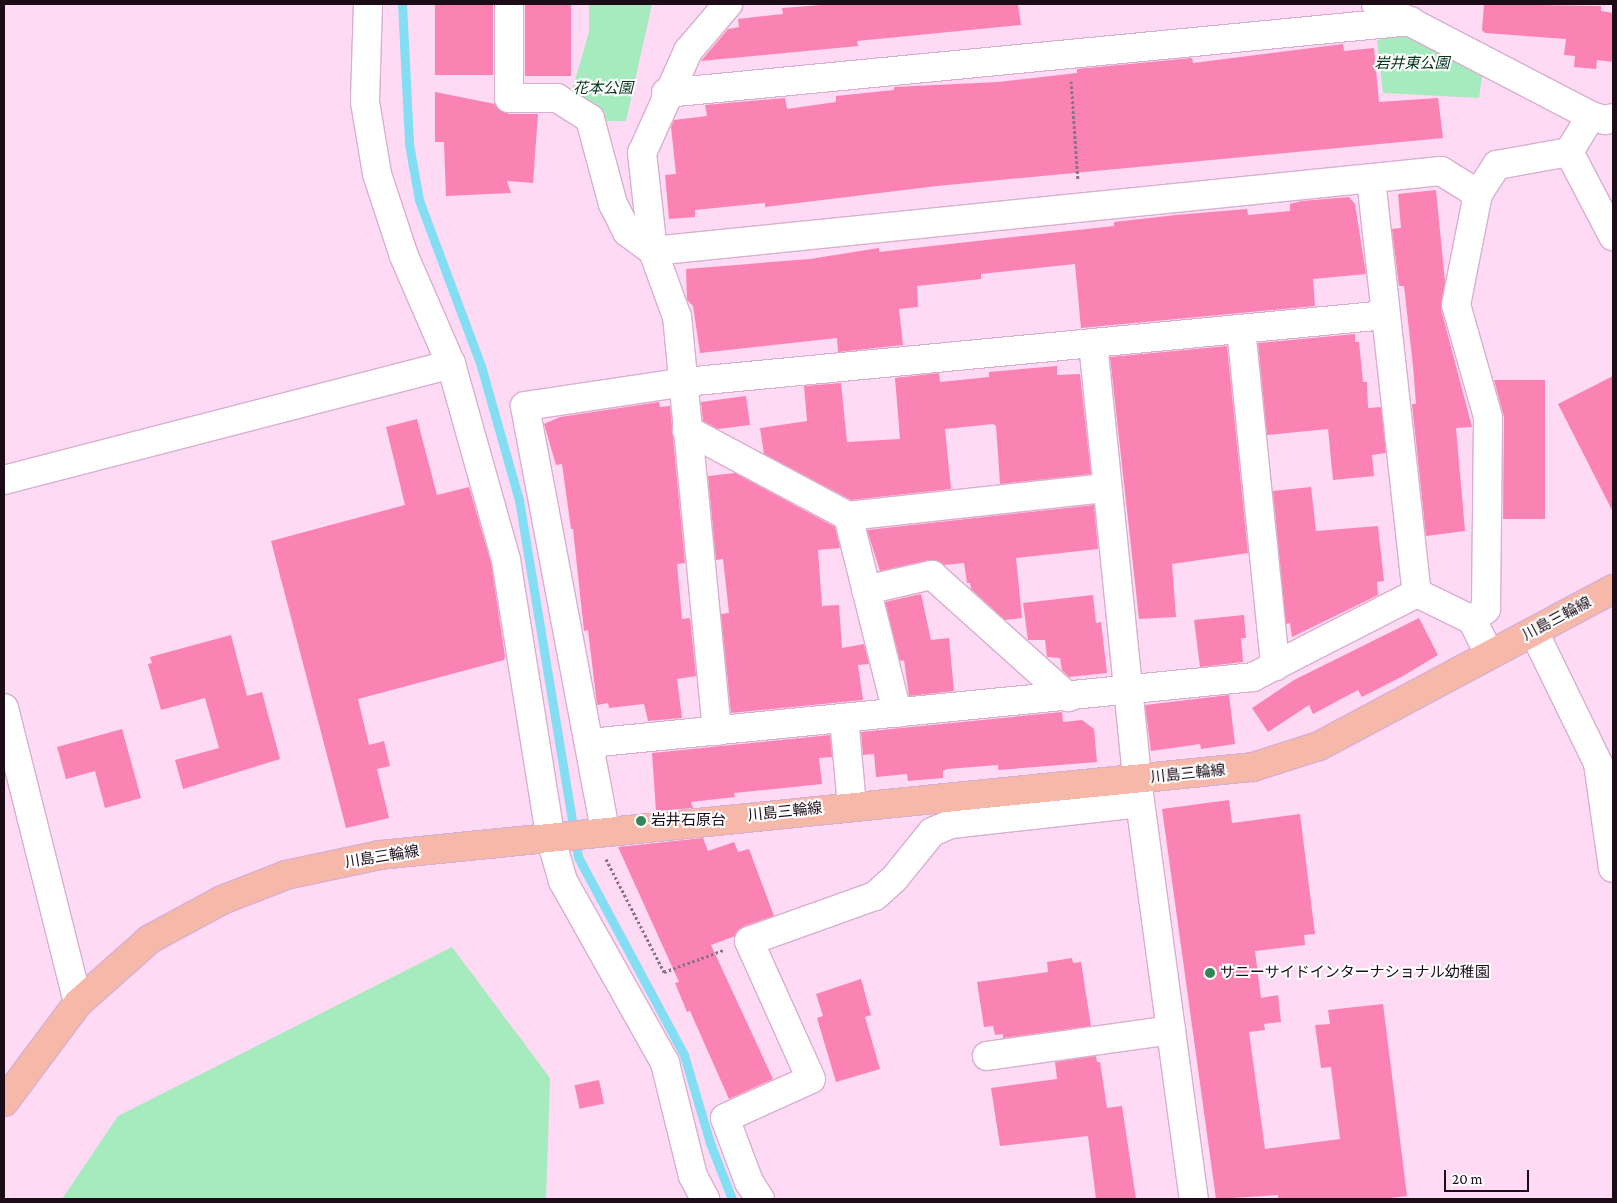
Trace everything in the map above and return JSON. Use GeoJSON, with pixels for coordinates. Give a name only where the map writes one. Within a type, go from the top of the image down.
{"type":"FeatureCollection","features":[{"type":"Feature","properties":{"kind":"main road","name":"川島三輪線"},"geometry":{"type":"LineString","coordinates":[[4,1102],[78,1003],[150,939],[222,900],[286,875],[380,855],[555,835],[852,806],[1139,791],[1253,767],[1319,746],[1613,589]]}},
{"type":"Feature","properties":{"kind":"street"},"geometry":{"type":"LineString","coordinates":[[368,4],[365,102],[378,174],[404,256],[451,364],[506,560],[564,881],[664,1064],[693,1176],[705,1199]]}},
{"type":"Feature","properties":{"kind":"street"},"geometry":{"type":"LineString","coordinates":[[509,4],[509,98],[565,101],[590,119],[613,204],[627,232],[653,251],[1441,171],[1478,194]]}},
{"type":"Feature","properties":{"kind":"street"},"geometry":{"type":"LineString","coordinates":[[717,731],[687,430],[685,382],[677,317],[653,251],[642,153],[666,93],[688,51],[728,4]]}},
{"type":"Feature","properties":{"kind":"street"},"geometry":{"type":"LineString","coordinates":[[1376,4],[1602,117],[1569,152],[1496,165],[1478,194],[1456,305],[1488,417],[1486,609],[1472,620]]}},
{"type":"Feature","properties":{"kind":"street"},"geometry":{"type":"LineString","coordinates":[[666,93],[1411,21]]}},
{"type":"Feature","properties":{"kind":"street"},"geometry":{"type":"LineString","coordinates":[[1569,152],[1613,236]]}},
{"type":"Feature","properties":{"kind":"street"},"geometry":{"type":"LineString","coordinates":[[1371,179],[1417,593]]}},
{"type":"Feature","properties":{"kind":"street"},"geometry":{"type":"LineString","coordinates":[[600,831],[590,743],[525,406],[685,382],[1386,315]]}},
{"type":"Feature","properties":{"kind":"street"},"geometry":{"type":"LineString","coordinates":[[1241,329],[1275,666]]}},
{"type":"Feature","properties":{"kind":"street"},"geometry":{"type":"LineString","coordinates":[[1093,343],[1106,488],[1130,690],[1139,791],[1194,1199]]}},
{"type":"Feature","properties":{"kind":"street"},"geometry":{"type":"LineString","coordinates":[[4,480],[451,364]]}},
{"type":"Feature","properties":{"kind":"street"},"geometry":{"type":"LineString","coordinates":[[687,430],[848,516],[1106,488]]}},
{"type":"Feature","properties":{"kind":"street"},"geometry":{"type":"LineString","coordinates":[[848,516],[897,713]]}},
{"type":"Feature","properties":{"kind":"street"},"geometry":{"type":"LineString","coordinates":[[866,590],[932,575],[1068,696]]}},
{"type":"Feature","properties":{"kind":"street"},"geometry":{"type":"LineString","coordinates":[[1417,593],[1472,620],[1489,654]]}},
{"type":"Feature","properties":{"kind":"street"},"geometry":{"type":"LineString","coordinates":[[590,743],[1253,677],[1417,593]]}},
{"type":"Feature","properties":{"kind":"street"},"geometry":{"type":"LineString","coordinates":[[1534,632],[1598,763],[1613,868]]}},
{"type":"Feature","properties":{"kind":"street"},"geometry":{"type":"LineString","coordinates":[[4,708],[78,1003]]}},
{"type":"Feature","properties":{"kind":"street"},"geometry":{"type":"LineString","coordinates":[[844,718],[852,806]]}},
{"type":"Feature","properties":{"kind":"street"},"geometry":{"type":"LineString","coordinates":[[760,1199],[749,1182],[725,1118],[811,1079],[749,940],[875,896],[894,879],[932,832],[951,824],[1139,791]]}},
{"type":"Feature","properties":{"kind":"street"},"geometry":{"type":"LineString","coordinates":[[987,1056],[1171,1030]]}},
{"type":"Feature","properties":{"kind":"path"},"geometry":{"type":"LineString","coordinates":[[1069,53],[1080,208]]}},
{"type":"Feature","properties":{"kind":"path"},"geometry":{"type":"LineString","coordinates":[[600,831],[600,847],[664,972],[749,940]]}},
{"type":"Feature","properties":{"kind":"green space","name":"花本公園"},"geometry":{"type":"Polygon","coordinates":[[[589,4],[652,4],[626,121],[563,121],[589,32],[589,4]]]}},
{"type":"Feature","properties":{"kind":"green space","name":"岩井東公園"},"geometry":{"type":"Polygon","coordinates":[[[1416,32],[1483,70],[1479,98],[1383,93],[1377,40],[1416,32]]]}},
{"type":"Feature","properties":{"kind":"green space"},"geometry":{"type":"Polygon","coordinates":[[[452,947],[550,1078],[546,1199],[62,1199],[118,1116],[452,947]]]}},
{"type":"Feature","properties":{"kind":"building"},"geometry":{"type":"Polygon","coordinates":[[[435,4],[493,4],[493,75],[435,75],[435,4]]]}},
{"type":"Feature","properties":{"kind":"building"},"geometry":{"type":"Polygon","coordinates":[[[525,4],[571,4],[571,76],[525,76],[525,4]]]}},
{"type":"Feature","properties":{"kind":"building"},"geometry":{"type":"Polygon","coordinates":[[[835,4],[1018,4],[1021,25],[857,41],[858,46],[701,61],[728,29],[739,27],[738,19],[783,14],[782,8],[835,4]]]}},
{"type":"Feature","properties":{"kind":"building"},"geometry":{"type":"Polygon","coordinates":[[[1484,4],[1601,6],[1601,11],[1613,13],[1613,62],[1597,60],[1596,69],[1574,67],[1575,56],[1564,55],[1566,39],[1485,33],[1482,30],[1484,4]]]}},
{"type":"Feature","properties":{"kind":"building"},"geometry":{"type":"Polygon","coordinates":[[[1343,44],[1344,51],[1374,48],[1379,102],[1438,98],[1443,138],[937,186],[765,207],[765,203],[695,210],[695,217],[669,219],[665,175],[676,174],[671,127],[674,120],[707,116],[705,105],[785,98],[787,109],[836,102],[836,96],[894,90],[894,87],[998,82],[1077,73],[1077,69],[1192,58],[1193,63],[1343,44]]]}},
{"type":"Feature","properties":{"kind":"building"},"geometry":{"type":"Polygon","coordinates":[[[435,92],[495,104],[509,114],[538,114],[533,183],[507,181],[511,193],[446,196],[444,142],[435,142],[435,92]]]}},
{"type":"Feature","properties":{"kind":"building"},"geometry":{"type":"Polygon","coordinates":[[[1436,190],[1445,282],[1441,309],[1472,427],[1456,428],[1465,531],[1426,536],[1412,404],[1416,404],[1413,366],[1404,286],[1399,286],[1392,229],[1401,228],[1398,194],[1436,190]]]}},
{"type":"Feature","properties":{"kind":"building"},"geometry":{"type":"Polygon","coordinates":[[[1349,197],[1355,204],[1366,274],[1313,279],[1315,306],[1081,328],[1075,264],[981,274],[981,279],[917,286],[918,307],[899,309],[903,345],[838,352],[837,338],[700,353],[693,306],[687,300],[686,269],[810,259],[879,248],[879,252],[1114,226],[1114,222],[1176,215],[1247,209],[1248,215],[1290,211],[1290,204],[1302,201],[1349,197]]]}},
{"type":"Feature","properties":{"kind":"building"},"geometry":{"type":"Polygon","coordinates":[[[1355,334],[1355,342],[1359,342],[1363,382],[1367,382],[1368,408],[1381,407],[1386,453],[1372,455],[1374,476],[1333,480],[1328,429],[1267,435],[1258,343],[1355,334]]]}},
{"type":"Feature","properties":{"kind":"building"},"geometry":{"type":"Polygon","coordinates":[[[1227,346],[1248,553],[1172,564],[1176,617],[1139,619],[1110,357],[1227,346]]]}},
{"type":"Feature","properties":{"kind":"building"},"geometry":{"type":"Polygon","coordinates":[[[1057,366],[1057,375],[1080,374],[1091,474],[1000,484],[996,426],[993,424],[945,429],[951,489],[851,500],[764,454],[760,428],[807,421],[804,386],[841,383],[847,442],[900,439],[895,378],[939,373],[940,382],[989,377],[989,372],[1057,366]]]}},
{"type":"Feature","properties":{"kind":"building"},"geometry":{"type":"Polygon","coordinates":[[[1613,376],[1613,512],[1558,404],[1613,376]]]}},
{"type":"Feature","properties":{"kind":"building"},"geometry":{"type":"Polygon","coordinates":[[[1494,380],[1545,380],[1545,519],[1503,519],[1504,417],[1494,380]]]}},
{"type":"Feature","properties":{"kind":"building"},"geometry":{"type":"Polygon","coordinates":[[[746,396],[750,425],[718,429],[703,421],[701,402],[746,396]]]}},
{"type":"Feature","properties":{"kind":"building"},"geometry":{"type":"Polygon","coordinates":[[[659,402],[660,407],[670,406],[685,563],[677,564],[682,619],[690,618],[696,676],[677,679],[682,718],[648,721],[644,704],[609,708],[608,703],[597,705],[588,630],[584,631],[573,529],[571,529],[562,464],[556,465],[544,424],[560,417],[659,402]]]}},
{"type":"Feature","properties":{"kind":"building"},"geometry":{"type":"Polygon","coordinates":[[[417,419],[437,495],[469,487],[491,563],[505,656],[504,660],[358,699],[369,745],[384,741],[390,766],[377,769],[389,818],[346,828],[271,541],[405,505],[386,427],[417,419]]]}},
{"type":"Feature","properties":{"kind":"building"},"geometry":{"type":"Polygon","coordinates":[[[735,473],[835,527],[840,548],[818,550],[822,606],[839,605],[842,648],[864,644],[869,664],[858,665],[863,700],[731,713],[721,614],[729,613],[723,559],[716,560],[708,476],[735,473]]]}},
{"type":"Feature","properties":{"kind":"building"},"geometry":{"type":"Polygon","coordinates":[[[1311,487],[1316,531],[1378,526],[1384,581],[1377,582],[1378,595],[1292,637],[1290,623],[1286,624],[1273,491],[1311,487]]]}},
{"type":"Feature","properties":{"kind":"building"},"geometry":{"type":"Polygon","coordinates":[[[1094,505],[1098,549],[1016,558],[1022,618],[1005,620],[971,589],[970,583],[967,583],[964,563],[944,565],[929,560],[880,571],[867,530],[1094,505]]]}},
{"type":"Feature","properties":{"kind":"building"},"geometry":{"type":"Polygon","coordinates":[[[921,594],[931,640],[949,638],[954,691],[909,696],[904,660],[900,661],[885,602],[921,594]]]}},
{"type":"Feature","properties":{"kind":"building"},"geometry":{"type":"Polygon","coordinates":[[[1093,595],[1096,623],[1101,622],[1107,673],[1069,677],[1062,670],[1060,658],[1047,657],[1045,640],[1028,640],[1023,603],[1093,595]]]}},
{"type":"Feature","properties":{"kind":"building"},"geometry":{"type":"Polygon","coordinates":[[[1244,615],[1246,638],[1241,638],[1243,662],[1200,667],[1194,620],[1244,615]]]}},
{"type":"Feature","properties":{"kind":"building"},"geometry":{"type":"Polygon","coordinates":[[[1419,618],[1438,655],[1403,676],[1362,697],[1358,690],[1313,714],[1309,705],[1268,732],[1252,708],[1294,680],[1419,618]]]}},
{"type":"Feature","properties":{"kind":"building"},"geometry":{"type":"Polygon","coordinates":[[[231,635],[247,696],[262,692],[280,759],[183,789],[175,760],[219,748],[205,698],[161,710],[148,664],[152,663],[150,657],[231,635]]]}},
{"type":"Feature","properties":{"kind":"building"},"geometry":{"type":"Polygon","coordinates":[[[1229,695],[1235,744],[1201,749],[1200,744],[1151,751],[1145,705],[1229,695]]]}},
{"type":"Feature","properties":{"kind":"building"},"geometry":{"type":"Polygon","coordinates":[[[1062,712],[1063,722],[1082,720],[1094,729],[1097,762],[998,770],[998,765],[947,769],[943,771],[943,778],[908,781],[907,774],[876,777],[874,754],[863,755],[861,732],[1062,712]]]}},
{"type":"Feature","properties":{"kind":"building"},"geometry":{"type":"Polygon","coordinates":[[[122,729],[141,798],[105,808],[95,771],[66,779],[57,747],[122,729]]]}},
{"type":"Feature","properties":{"kind":"building"},"geometry":{"type":"Polygon","coordinates":[[[830,735],[832,757],[819,758],[822,784],[734,793],[735,797],[691,802],[693,808],[656,811],[652,753],[830,735]]]}},
{"type":"Feature","properties":{"kind":"building"},"geometry":{"type":"Polygon","coordinates":[[[1229,800],[1232,823],[1300,814],[1315,934],[1304,935],[1305,945],[1255,951],[1261,998],[1278,995],[1281,1022],[1264,1024],[1265,1030],[1249,1032],[1265,1149],[1340,1139],[1331,1067],[1321,1068],[1315,1025],[1330,1024],[1328,1010],[1383,1004],[1407,1196],[1381,1199],[1278,1199],[1278,1195],[1216,1199],[1162,809],[1229,800]]]}},
{"type":"Feature","properties":{"kind":"building"},"geometry":{"type":"Polygon","coordinates":[[[703,838],[708,851],[734,842],[738,852],[749,849],[774,916],[744,926],[735,936],[711,945],[773,1079],[729,1099],[690,1011],[687,1012],[675,983],[679,982],[618,847],[703,838]]]}},
{"type":"Feature","properties":{"kind":"building"},"geometry":{"type":"Polygon","coordinates":[[[1072,958],[1073,963],[1081,962],[1091,1026],[1003,1038],[1003,1034],[995,1035],[993,1026],[984,1027],[977,982],[1048,972],[1047,962],[1072,958]]]}},
{"type":"Feature","properties":{"kind":"building"},"geometry":{"type":"Polygon","coordinates":[[[861,979],[871,1015],[865,1017],[880,1069],[836,1082],[817,1018],[823,1016],[816,994],[861,979]]]}},
{"type":"Feature","properties":{"kind":"building"},"geometry":{"type":"Polygon","coordinates":[[[1096,1056],[1097,1062],[1100,1062],[1107,1108],[1122,1106],[1136,1199],[1096,1199],[1088,1136],[1000,1146],[991,1088],[1057,1079],[1055,1062],[1096,1056]]]}},
{"type":"Feature","properties":{"kind":"building"},"geometry":{"type":"Polygon","coordinates":[[[599,1080],[604,1103],[580,1109],[575,1085],[599,1080]]]}},
{"type":"Feature","properties":{"kind":"waterway"},"geometry":{"type":"LineString","coordinates":[[402,4],[409,144],[419,200],[481,366],[519,500],[578,857],[684,1055],[710,1143],[732,1199]]}},
{"type":"Feature","properties":{"kind":"place","name":"岩井石原台"},"geometry":{"type":"Point","coordinates":[641,821]}},
{"type":"Feature","properties":{"kind":"place","name":"サニーサイドインターナショナル幼稚園"},"geometry":{"type":"Point","coordinates":[1210,973]}}]}
